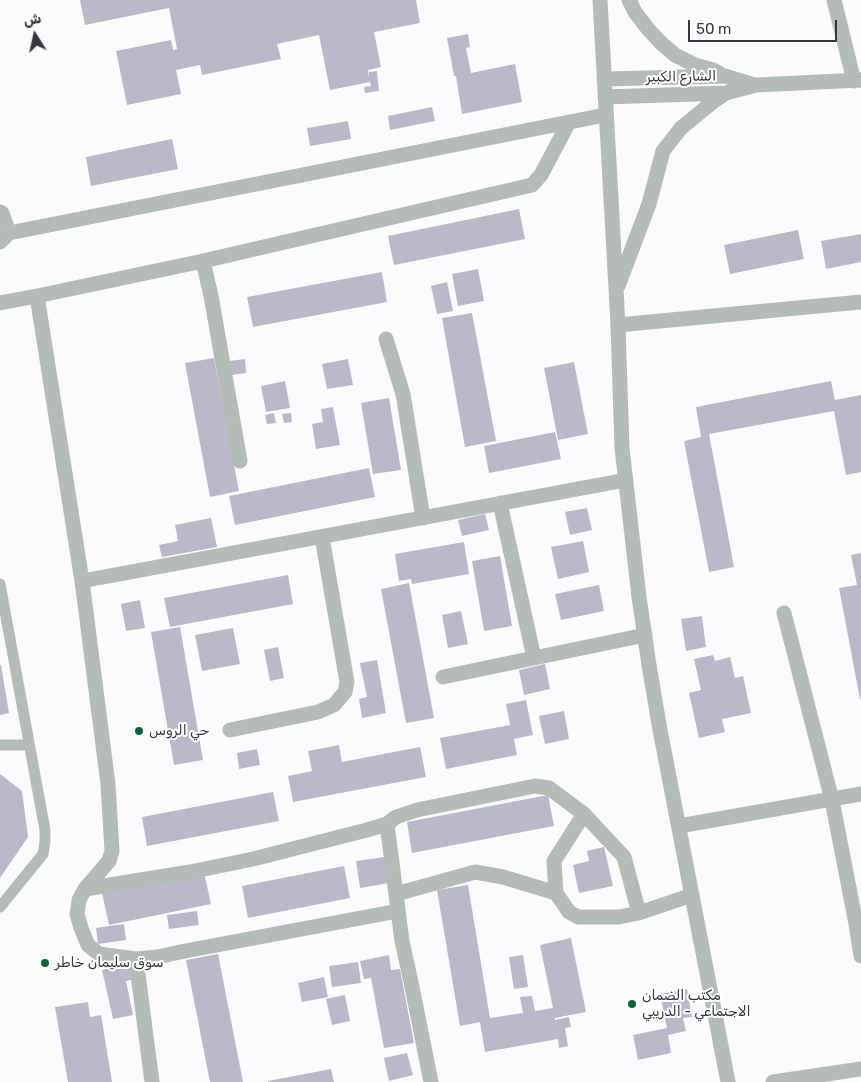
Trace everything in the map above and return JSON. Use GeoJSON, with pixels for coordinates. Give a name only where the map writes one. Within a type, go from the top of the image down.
{"type":"FeatureCollection","features":[{"type":"Feature","properties":{"kind":"street"},"geometry":{"type":"LineString","coordinates":[[600,0],[618,325],[622,448],[639,597],[660,730],[728,1082]]}},
{"type":"Feature","properties":{"kind":"street"},"geometry":{"type":"LineString","coordinates":[[630,0],[635,12],[648,29],[660,43],[675,55],[725,76]]}},
{"type":"Feature","properties":{"kind":"street"},"geometry":{"type":"LineString","coordinates":[[834,0],[858,81]]}},
{"type":"Feature","properties":{"kind":"street","name":"الشارع الكبير"},"geometry":{"type":"LineString","coordinates":[[604,79],[725,76],[756,85]]}},
{"type":"Feature","properties":{"kind":"street","name":"الشارع الكبير"},"geometry":{"type":"LineString","coordinates":[[605,97],[726,93],[756,85],[858,81]]}},
{"type":"Feature","properties":{"kind":"street"},"geometry":{"type":"LineString","coordinates":[[616,292],[649,204],[663,151],[681,128],[726,93]]}},
{"type":"Feature","properties":{"kind":"street"},"geometry":{"type":"LineString","coordinates":[[0,212],[2,213],[5,238],[605,115]]}},
{"type":"Feature","properties":{"kind":"street"},"geometry":{"type":"LineString","coordinates":[[0,303],[203,261],[532,185],[541,175],[569,122]]}},
{"type":"Feature","properties":{"kind":"street"},"geometry":{"type":"LineString","coordinates":[[203,261],[240,461]]}},
{"type":"Feature","properties":{"kind":"street"},"geometry":{"type":"LineString","coordinates":[[37,296],[82,581],[108,784],[112,851],[109,861],[85,889],[79,900],[77,914],[88,945],[98,954],[136,959],[157,958],[185,951],[398,911]]}},
{"type":"Feature","properties":{"kind":"street"},"geometry":{"type":"LineString","coordinates":[[618,325],[861,302]]}},
{"type":"Feature","properties":{"kind":"street"},"geometry":{"type":"LineString","coordinates":[[386,339],[403,394],[423,518]]}},
{"type":"Feature","properties":{"kind":"street"},"geometry":{"type":"LineString","coordinates":[[82,581],[626,480]]}},
{"type":"Feature","properties":{"kind":"street"},"geometry":{"type":"LineString","coordinates":[[500,503],[534,658]]}},
{"type":"Feature","properties":{"kind":"street"},"geometry":{"type":"LineString","coordinates":[[230,730],[318,712],[334,705],[345,692],[347,682],[322,537]]}},
{"type":"Feature","properties":{"kind":"street"},"geometry":{"type":"LineString","coordinates":[[784,613],[832,800],[861,956]]}},
{"type":"Feature","properties":{"kind":"street"},"geometry":{"type":"LineString","coordinates":[[443,678],[645,635]]}},
{"type":"Feature","properties":{"kind":"street"},"geometry":{"type":"LineString","coordinates":[[85,889],[190,872],[253,859],[367,830],[387,824],[396,817],[417,810],[535,786],[549,788],[584,814],[624,857],[639,913]]}},
{"type":"Feature","properties":{"kind":"street"},"geometry":{"type":"LineString","coordinates":[[679,826],[861,794]]}},
{"type":"Feature","properties":{"kind":"street"},"geometry":{"type":"LineString","coordinates":[[584,814],[554,861],[556,893],[569,912],[578,917],[619,917],[639,913],[692,895]]}},
{"type":"Feature","properties":{"kind":"street"},"geometry":{"type":"LineString","coordinates":[[387,824],[402,941],[431,1082]]}},
{"type":"Feature","properties":{"kind":"street"},"geometry":{"type":"LineString","coordinates":[[396,894],[475,872],[503,877],[556,893]]}},
{"type":"Feature","properties":{"kind":"street"},"geometry":{"type":"LineString","coordinates":[[136,959],[152,1082]]}},
{"type":"Feature","properties":{"kind":"street"},"geometry":{"type":"LineString","coordinates":[[774,1082],[861,1069]]}},
{"type":"Feature","properties":{"kind":"lane"},"geometry":{"type":"LineString","coordinates":[[0,589],[45,830],[43,854],[0,907]]}},
{"type":"Feature","properties":{"kind":"lane"},"geometry":{"type":"LineString","coordinates":[[0,745],[29,745]]}},
{"type":"Feature","properties":{"kind":"building"},"geometry":{"type":"Polygon","coordinates":[[[80,0],[416,0],[420,23],[374,32],[381,67],[368,70],[369,78],[369,72],[377,71],[379,91],[365,93],[364,87],[371,86],[370,82],[330,90],[319,35],[277,44],[281,59],[202,75],[200,65],[176,70],[181,94],[127,105],[116,51],[171,40],[173,50],[177,49],[169,8],[85,25],[80,0]]]}},
{"type":"Feature","properties":{"kind":"building"},"geometry":{"type":"Polygon","coordinates":[[[468,34],[470,47],[466,48],[471,73],[515,64],[522,102],[462,114],[447,38],[468,34]]]}},
{"type":"Feature","properties":{"kind":"building"},"geometry":{"type":"Polygon","coordinates":[[[432,107],[435,121],[390,130],[388,116],[432,107]]]}},
{"type":"Feature","properties":{"kind":"building"},"geometry":{"type":"Polygon","coordinates":[[[348,121],[351,139],[310,146],[307,128],[348,121]]]}},
{"type":"Feature","properties":{"kind":"building"},"geometry":{"type":"Polygon","coordinates":[[[172,139],[178,169],[91,186],[86,157],[172,139]]]}},
{"type":"Feature","properties":{"kind":"building"},"geometry":{"type":"Polygon","coordinates":[[[519,209],[525,239],[394,265],[388,236],[519,209]]]}},
{"type":"Feature","properties":{"kind":"building"},"geometry":{"type":"Polygon","coordinates":[[[798,230],[804,259],[730,274],[724,245],[798,230]]]}},
{"type":"Feature","properties":{"kind":"building"},"geometry":{"type":"Polygon","coordinates":[[[861,234],[861,262],[826,269],[821,241],[861,234]]]}},
{"type":"Feature","properties":{"kind":"building"},"geometry":{"type":"Polygon","coordinates":[[[478,269],[484,301],[458,306],[452,274],[478,269]]]}},
{"type":"Feature","properties":{"kind":"building"},"geometry":{"type":"Polygon","coordinates":[[[382,272],[387,302],[253,327],[247,297],[382,272]]]}},
{"type":"Feature","properties":{"kind":"building"},"geometry":{"type":"Polygon","coordinates":[[[447,282],[453,311],[437,314],[431,286],[447,282]]]}},
{"type":"Feature","properties":{"kind":"building"},"geometry":{"type":"Polygon","coordinates":[[[472,313],[496,441],[465,447],[442,318],[472,313]]]}},
{"type":"Feature","properties":{"kind":"building"},"geometry":{"type":"Polygon","coordinates":[[[214,358],[239,491],[210,497],[185,363],[214,358]]]}},
{"type":"Feature","properties":{"kind":"building"},"geometry":{"type":"Polygon","coordinates":[[[245,359],[246,373],[231,375],[229,361],[245,359]]]}},
{"type":"Feature","properties":{"kind":"building"},"geometry":{"type":"Polygon","coordinates":[[[348,359],[353,385],[327,389],[322,364],[348,359]]]}},
{"type":"Feature","properties":{"kind":"building"},"geometry":{"type":"Polygon","coordinates":[[[574,362],[588,434],[558,440],[544,368],[574,362]]]}},
{"type":"Feature","properties":{"kind":"building"},"geometry":{"type":"Polygon","coordinates":[[[285,381],[290,408],[266,412],[261,386],[285,381]]]}},
{"type":"Feature","properties":{"kind":"building"},"geometry":{"type":"Polygon","coordinates":[[[831,381],[835,400],[861,395],[861,472],[846,475],[834,411],[709,434],[734,567],[709,572],[684,441],[701,437],[696,407],[831,381]]]}},
{"type":"Feature","properties":{"kind":"building"},"geometry":{"type":"Polygon","coordinates":[[[389,398],[401,470],[373,474],[361,403],[389,398]]]}},
{"type":"Feature","properties":{"kind":"building"},"geometry":{"type":"Polygon","coordinates":[[[333,407],[340,445],[316,449],[312,424],[323,422],[321,409],[333,407]]]}},
{"type":"Feature","properties":{"kind":"building"},"geometry":{"type":"Polygon","coordinates":[[[274,413],[276,423],[267,424],[265,415],[274,413]]]}},
{"type":"Feature","properties":{"kind":"building"},"geometry":{"type":"Polygon","coordinates":[[[291,413],[292,422],[284,423],[282,414],[291,413]]]}},
{"type":"Feature","properties":{"kind":"building"},"geometry":{"type":"Polygon","coordinates":[[[555,432],[561,459],[489,473],[484,446],[555,432]]]}},
{"type":"Feature","properties":{"kind":"building"},"geometry":{"type":"Polygon","coordinates":[[[369,468],[375,497],[235,525],[229,496],[369,468]]]}},
{"type":"Feature","properties":{"kind":"building"},"geometry":{"type":"Polygon","coordinates":[[[587,508],[592,530],[570,535],[565,512],[587,508]]]}},
{"type":"Feature","properties":{"kind":"building"},"geometry":{"type":"Polygon","coordinates":[[[485,514],[489,530],[462,536],[458,520],[485,514]]]}},
{"type":"Feature","properties":{"kind":"building"},"geometry":{"type":"Polygon","coordinates":[[[211,518],[217,547],[162,557],[159,545],[178,541],[175,525],[211,518]]]}},
{"type":"Feature","properties":{"kind":"building"},"geometry":{"type":"Polygon","coordinates":[[[583,541],[589,572],[558,579],[551,547],[583,541]]]}},
{"type":"Feature","properties":{"kind":"building"},"geometry":{"type":"Polygon","coordinates":[[[464,542],[469,574],[412,584],[411,579],[399,581],[395,554],[464,542]]]}},
{"type":"Feature","properties":{"kind":"building"},"geometry":{"type":"Polygon","coordinates":[[[861,553],[860,699],[839,588],[857,585],[851,555],[861,553]]]}},
{"type":"Feature","properties":{"kind":"building"},"geometry":{"type":"Polygon","coordinates":[[[500,556],[512,626],[484,631],[472,561],[500,556]]]}},
{"type":"Feature","properties":{"kind":"building"},"geometry":{"type":"Polygon","coordinates":[[[288,575],[293,604],[170,627],[164,598],[288,575]]]}},
{"type":"Feature","properties":{"kind":"building"},"geometry":{"type":"Polygon","coordinates":[[[409,583],[434,718],[406,723],[381,589],[409,583]]]}},
{"type":"Feature","properties":{"kind":"building"},"geometry":{"type":"Polygon","coordinates":[[[599,585],[604,611],[561,620],[555,594],[599,585]]]}},
{"type":"Feature","properties":{"kind":"building"},"geometry":{"type":"Polygon","coordinates":[[[140,600],[145,628],[126,631],[121,604],[140,600]]]}},
{"type":"Feature","properties":{"kind":"building"},"geometry":{"type":"Polygon","coordinates":[[[461,611],[468,644],[448,648],[442,615],[461,611]]]}},
{"type":"Feature","properties":{"kind":"building"},"geometry":{"type":"Polygon","coordinates":[[[702,616],[706,647],[686,651],[681,619],[702,616]]]}},
{"type":"Feature","properties":{"kind":"building"},"geometry":{"type":"Polygon","coordinates":[[[180,627],[203,760],[174,765],[151,632],[180,627]]]}},
{"type":"Feature","properties":{"kind":"building"},"geometry":{"type":"Polygon","coordinates":[[[233,628],[240,664],[202,671],[195,635],[233,628]]]}},
{"type":"Feature","properties":{"kind":"building"},"geometry":{"type":"Polygon","coordinates":[[[278,647],[284,678],[270,681],[264,650],[278,647]]]}},
{"type":"Feature","properties":{"kind":"building"},"geometry":{"type":"Polygon","coordinates":[[[713,655],[715,661],[730,657],[735,678],[743,676],[751,713],[722,719],[725,732],[699,738],[689,693],[701,690],[694,659],[713,655]]]}},
{"type":"Feature","properties":{"kind":"building"},"geometry":{"type":"Polygon","coordinates":[[[377,660],[386,713],[362,718],[359,699],[367,697],[360,663],[377,660]]]}},
{"type":"Feature","properties":{"kind":"building"},"geometry":{"type":"Polygon","coordinates":[[[545,664],[550,689],[524,695],[519,670],[545,664]]]}},
{"type":"Feature","properties":{"kind":"building"},"geometry":{"type":"Polygon","coordinates":[[[0,665],[9,713],[0,715],[0,665]]]}},
{"type":"Feature","properties":{"kind":"building"},"geometry":{"type":"Polygon","coordinates":[[[526,700],[533,735],[514,739],[517,755],[446,769],[440,738],[510,725],[506,704],[526,700]]]}},
{"type":"Feature","properties":{"kind":"building"},"geometry":{"type":"Polygon","coordinates":[[[564,711],[569,739],[545,744],[539,716],[564,711]]]}},
{"type":"Feature","properties":{"kind":"building"},"geometry":{"type":"Polygon","coordinates":[[[339,745],[342,762],[420,747],[426,777],[293,802],[288,776],[312,771],[308,751],[339,745]]]}},
{"type":"Feature","properties":{"kind":"building"},"geometry":{"type":"Polygon","coordinates":[[[257,749],[260,765],[239,769],[237,753],[257,749]]]}},
{"type":"Feature","properties":{"kind":"building"},"geometry":{"type":"Polygon","coordinates":[[[0,774],[22,791],[28,837],[0,878],[0,774]]]}},
{"type":"Feature","properties":{"kind":"building"},"geometry":{"type":"Polygon","coordinates":[[[273,792],[279,821],[147,846],[142,817],[273,792]]]}},
{"type":"Feature","properties":{"kind":"building"},"geometry":{"type":"Polygon","coordinates":[[[548,795],[554,826],[412,853],[407,822],[548,795]]]}},
{"type":"Feature","properties":{"kind":"building"},"geometry":{"type":"Polygon","coordinates":[[[604,847],[613,886],[579,893],[573,865],[589,861],[587,851],[604,847]]]}},
{"type":"Feature","properties":{"kind":"building"},"geometry":{"type":"Polygon","coordinates":[[[385,857],[389,883],[360,888],[356,861],[385,857]]]}},
{"type":"Feature","properties":{"kind":"building"},"geometry":{"type":"Polygon","coordinates":[[[344,866],[350,898],[248,918],[242,886],[344,866]]]}},
{"type":"Feature","properties":{"kind":"building"},"geometry":{"type":"Polygon","coordinates":[[[204,872],[211,904],[109,925],[102,893],[204,872]]]}},
{"type":"Feature","properties":{"kind":"building"},"geometry":{"type":"Polygon","coordinates":[[[468,885],[490,1018],[523,1013],[520,997],[532,996],[535,1011],[553,1008],[540,945],[571,938],[586,1012],[555,1018],[555,1020],[569,1017],[571,1027],[565,1028],[568,1046],[559,1048],[558,1039],[485,1052],[480,1022],[460,1026],[437,890],[468,885]]]}},
{"type":"Feature","properties":{"kind":"building"},"geometry":{"type":"Polygon","coordinates":[[[197,911],[199,925],[169,929],[167,915],[197,911]]]}},
{"type":"Feature","properties":{"kind":"building"},"geometry":{"type":"Polygon","coordinates":[[[124,924],[126,940],[98,944],[96,928],[124,924]]]}},
{"type":"Feature","properties":{"kind":"building"},"geometry":{"type":"Polygon","coordinates":[[[218,954],[243,1082],[210,1082],[186,960],[218,954]]]}},
{"type":"Feature","properties":{"kind":"building"},"geometry":{"type":"Polygon","coordinates":[[[389,955],[391,970],[400,969],[414,1043],[384,1048],[371,978],[364,979],[360,961],[389,955]]]}},
{"type":"Feature","properties":{"kind":"building"},"geometry":{"type":"Polygon","coordinates":[[[523,955],[528,987],[514,989],[509,957],[523,955]]]}},
{"type":"Feature","properties":{"kind":"building"},"geometry":{"type":"Polygon","coordinates":[[[358,962],[361,983],[332,987],[329,966],[358,962]]]}},
{"type":"Feature","properties":{"kind":"building"},"geometry":{"type":"Polygon","coordinates":[[[132,963],[135,979],[126,981],[133,1015],[113,1019],[102,970],[132,963]]]}},
{"type":"Feature","properties":{"kind":"building"},"geometry":{"type":"Polygon","coordinates":[[[324,977],[328,997],[302,1002],[298,983],[324,977]]]}},
{"type":"Feature","properties":{"kind":"building"},"geometry":{"type":"Polygon","coordinates":[[[687,989],[692,1017],[683,1018],[686,1031],[668,1035],[671,1053],[638,1060],[633,1035],[667,1028],[660,994],[687,989]]]}},
{"type":"Feature","properties":{"kind":"building"},"geometry":{"type":"Polygon","coordinates":[[[345,995],[350,1021],[332,1025],[326,999],[345,995]]]}},
{"type":"Feature","properties":{"kind":"building"},"geometry":{"type":"Polygon","coordinates":[[[88,1002],[90,1017],[101,1015],[112,1082],[68,1082],[55,1007],[88,1002]]]}},
{"type":"Feature","properties":{"kind":"building"},"geometry":{"type":"Polygon","coordinates":[[[407,1053],[413,1075],[389,1081],[384,1058],[407,1053]]]}},
{"type":"Feature","properties":{"kind":"building"},"geometry":{"type":"Polygon","coordinates":[[[331,1069],[334,1082],[268,1082],[268,1081],[331,1069]]]}},
{"type":"Feature","properties":{"kind":"place","name":"حي الروس"},"geometry":{"type":"Point","coordinates":[139,731]}},
{"type":"Feature","properties":{"kind":"place","name":"سوق سليمان خاطر"},"geometry":{"type":"Point","coordinates":[45,963]}},
{"type":"Feature","properties":{"kind":"place","name":"مكتب الضمان الاجتماعي - الدريبي"},"geometry":{"type":"Point","coordinates":[632,1004]}}]}
